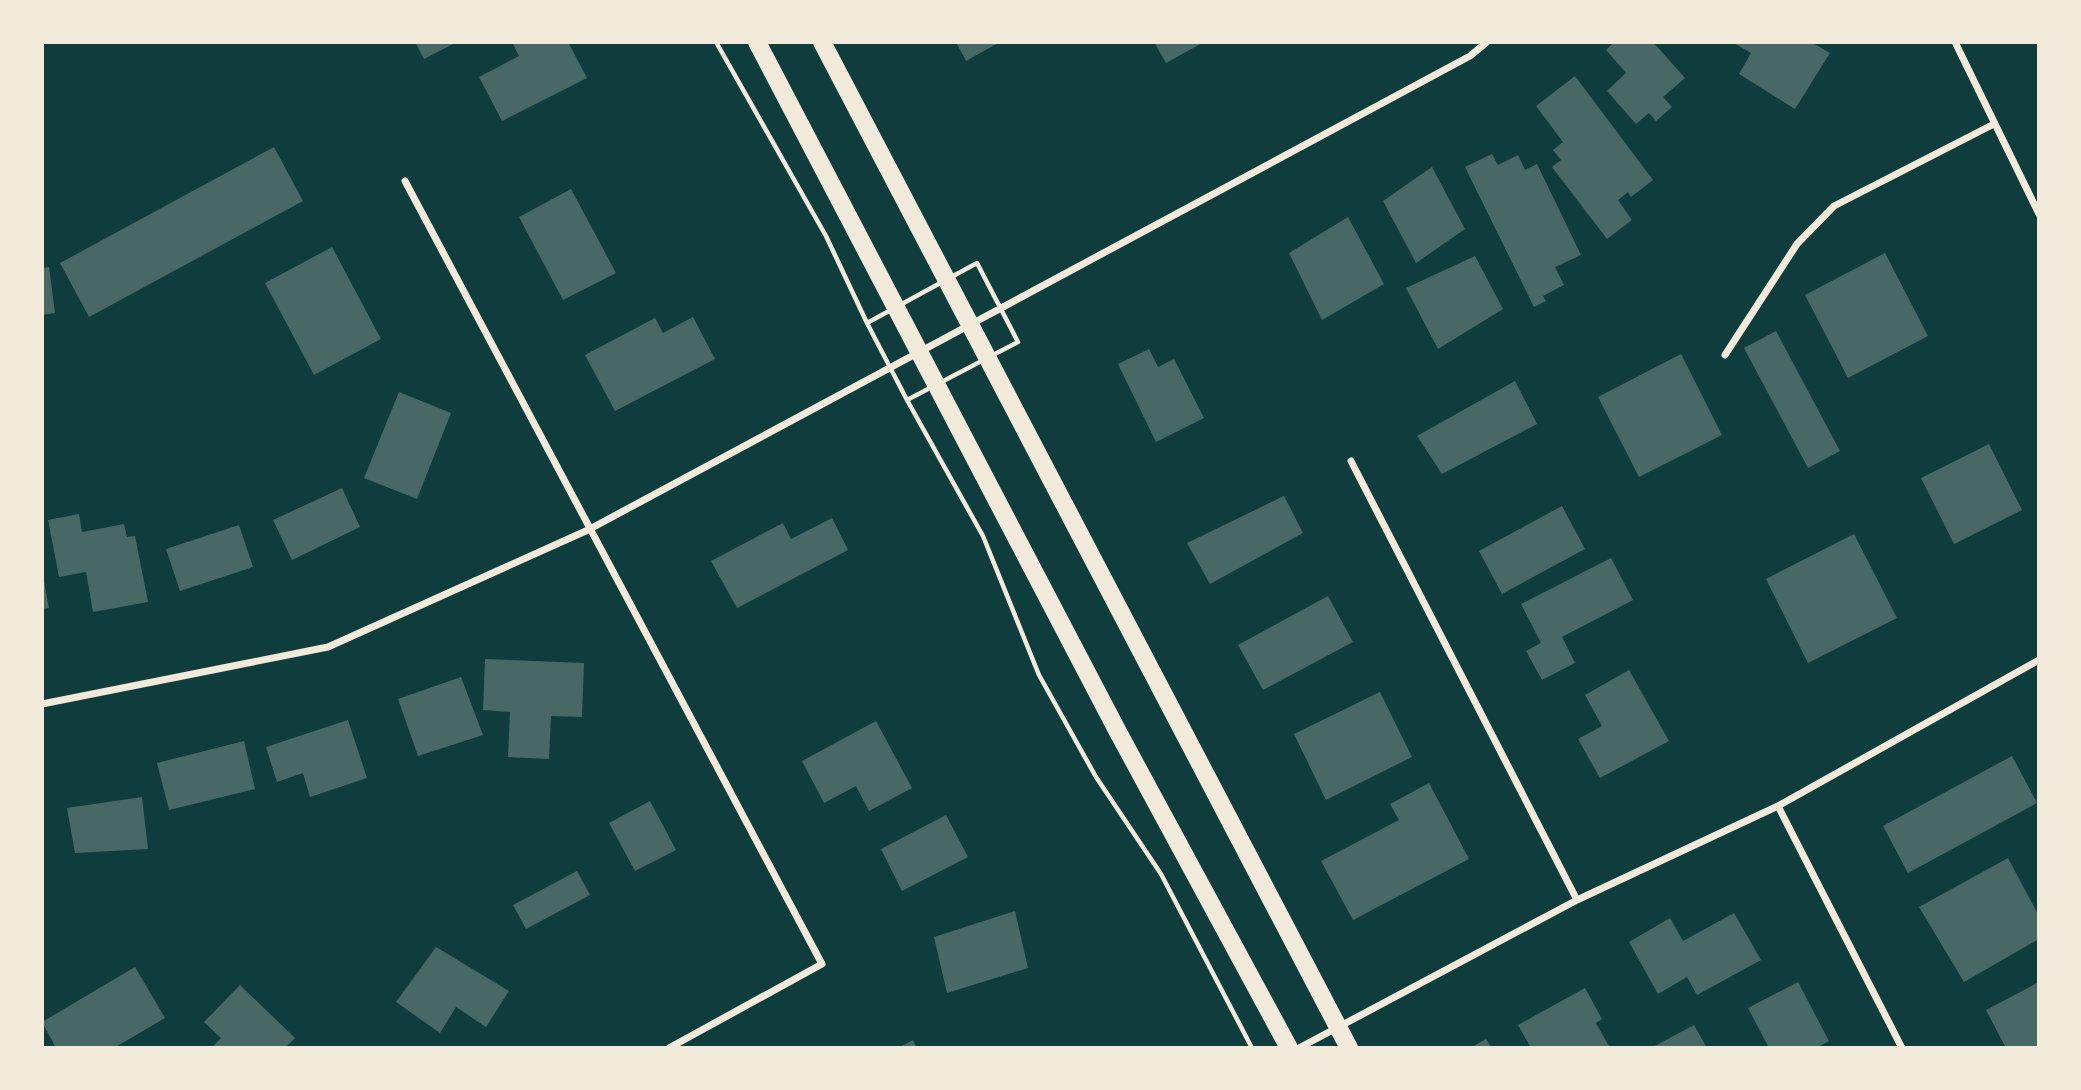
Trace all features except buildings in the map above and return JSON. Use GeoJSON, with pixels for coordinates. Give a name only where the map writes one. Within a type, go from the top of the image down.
{"type":"FeatureCollection","features":[{"type":"Feature","properties":{"kind":"main road"},"geometry":{"type":"LineString","coordinates":[[757,42],[1289,1048]]}},
{"type":"Feature","properties":{"kind":"main road"},"geometry":{"type":"LineString","coordinates":[[822,42],[1349,1048]]}},
{"type":"Feature","properties":{"kind":"street"},"geometry":{"type":"LineString","coordinates":[[42,704],[328,648],[588,530],[1470,55],[1487,42]]}},
{"type":"Feature","properties":{"kind":"street"},"geometry":{"type":"LineString","coordinates":[[1955,42],[2039,214]]}},
{"type":"Feature","properties":{"kind":"street"},"geometry":{"type":"LineString","coordinates":[[1725,355],[1797,244],[1834,206],[1994,124]]}},
{"type":"Feature","properties":{"kind":"street"},"geometry":{"type":"LineString","coordinates":[[405,181],[588,530],[822,964],[669,1048]]}},
{"type":"Feature","properties":{"kind":"street"},"geometry":{"type":"LineString","coordinates":[[1351,461],[1577,900]]}},
{"type":"Feature","properties":{"kind":"street"},"geometry":{"type":"LineString","coordinates":[[1299,1048],[1577,900],[1777,806],[2039,660]]}},
{"type":"Feature","properties":{"kind":"street"},"geometry":{"type":"LineString","coordinates":[[1777,806],[1902,1048]]}},
{"type":"Feature","properties":{"kind":"path"},"geometry":{"type":"LineString","coordinates":[[716,42],[825,236],[867,323]]}},
{"type":"Feature","properties":{"kind":"path"},"geometry":{"type":"LineString","coordinates":[[907,400],[983,536],[1039,675],[1096,777],[1161,874],[1252,1048]]}}]}
